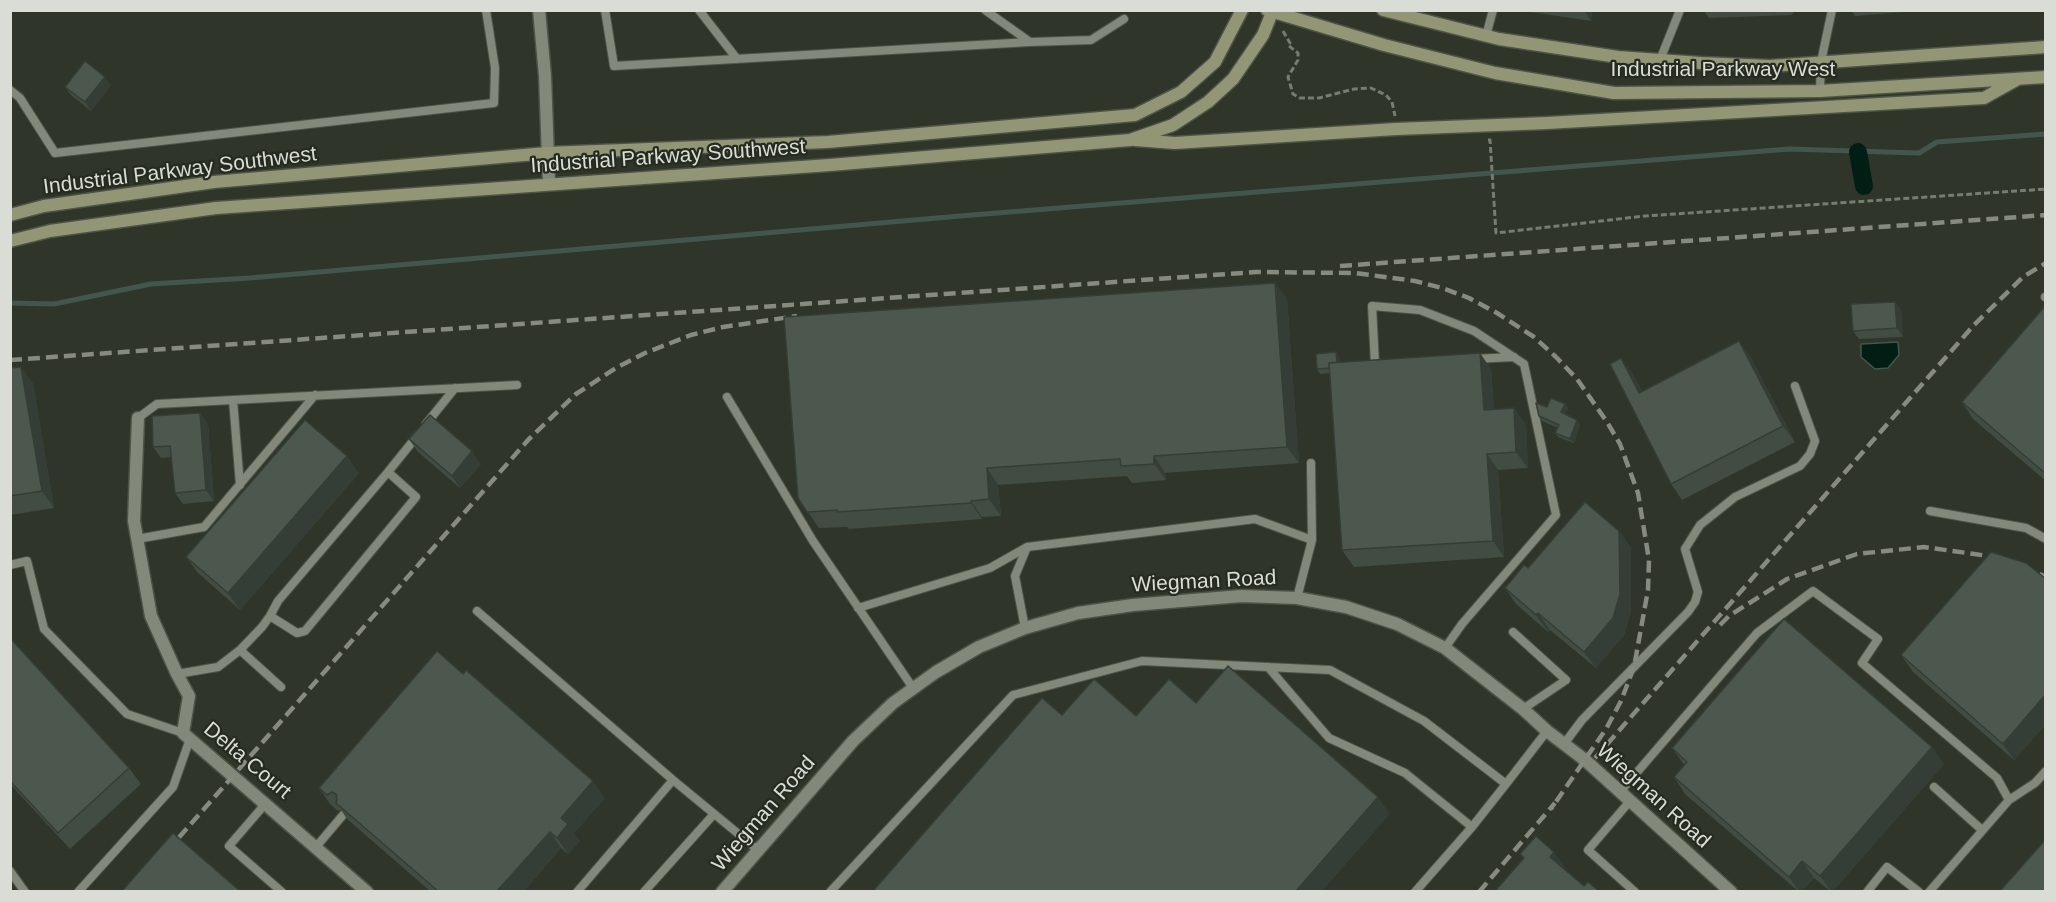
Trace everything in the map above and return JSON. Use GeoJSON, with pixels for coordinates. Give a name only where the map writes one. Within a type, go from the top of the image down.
{"type":"FeatureCollection","features":[{"type":"Feature","properties":{"kind":"main road","name":"Industrial Parkway Southwest"},"geometry":{"type":"LineString","coordinates":[[10,215],[44,206],[214,182],[547,153],[828,142],[1136,115],[1181,92],[1215,62],[1242,10]]}},
{"type":"Feature","properties":{"kind":"main road","name":"Industrial Parkway West"},"geometry":{"type":"LineString","coordinates":[[1383,10],[1486,36],[1618,57],[1660,60],[1770,66],[2046,47]]}},
{"type":"Feature","properties":{"kind":"main road","name":"Industrial Parkway Southwest"},"geometry":{"type":"LineString","coordinates":[[10,241],[50,231],[216,208],[830,165],[1130,140],[1173,125],[1208,102],[1233,79],[1263,35],[1271,11]]}},
{"type":"Feature","properties":{"kind":"main road","name":"Industrial Parkway West"},"geometry":{"type":"LineString","coordinates":[[1271,11],[1384,45],[1495,73],[1614,93],[1820,91],[2046,77]]}},
{"type":"Feature","properties":{"kind":"main road"},"geometry":{"type":"LineString","coordinates":[[1130,140],[1175,143],[1984,98],[2018,79]]}},
{"type":"Feature","properties":{"kind":"street"},"geometry":{"type":"LineString","coordinates":[[539,10],[544,55],[549,184]]}},
{"type":"Feature","properties":{"kind":"street","name":"Delta Court"},"geometry":{"type":"LineString","coordinates":[[138,418],[134,520],[151,616],[189,696],[187,736],[367,891]]}},
{"type":"Feature","properties":{"kind":"street","name":"Wiegman Road"},"geometry":{"type":"LineString","coordinates":[[722,891],[853,741],[893,703],[936,672],[978,647],[1025,628],[1078,613],[1133,605],[1241,596],[1297,598],[1346,607],[1397,624],[1445,648],[1523,709],[1731,891]]}},
{"type":"Feature","properties":{"kind":"lane"},"geometry":{"type":"LineString","coordinates":[[10,90],[20,98],[55,153],[494,103],[495,68],[486,10]]}},
{"type":"Feature","properties":{"kind":"lane"},"geometry":{"type":"LineString","coordinates":[[605,10],[614,66],[1091,40],[1124,19]]}},
{"type":"Feature","properties":{"kind":"lane"},"geometry":{"type":"LineString","coordinates":[[699,10],[737,59]]}},
{"type":"Feature","properties":{"kind":"lane"},"geometry":{"type":"LineString","coordinates":[[985,10],[1029,42]]}},
{"type":"Feature","properties":{"kind":"lane"},"geometry":{"type":"LineString","coordinates":[[1486,36],[1493,10]]}},
{"type":"Feature","properties":{"kind":"lane"},"geometry":{"type":"LineString","coordinates":[[1660,60],[1680,10]]}},
{"type":"Feature","properties":{"kind":"lane"},"geometry":{"type":"LineString","coordinates":[[1820,91],[1821,62],[1832,10]]}},
{"type":"Feature","properties":{"kind":"lane"},"geometry":{"type":"LineString","coordinates":[[1386,364],[1375,364],[1372,306],[1420,310],[1474,331],[1524,364],[1556,515],[1462,624],[1445,648]]}},
{"type":"Feature","properties":{"kind":"lane"},"geometry":{"type":"LineString","coordinates":[[1467,360],[1514,357]]}},
{"type":"Feature","properties":{"kind":"lane"},"geometry":{"type":"LineString","coordinates":[[138,418],[157,404],[517,385]]}},
{"type":"Feature","properties":{"kind":"lane"},"geometry":{"type":"LineString","coordinates":[[1564,744],[1582,720],[1688,612],[1695,602],[1698,592],[1685,549],[1700,525],[1735,497],[1800,466],[1810,454],[1815,441],[1795,386]]}},
{"type":"Feature","properties":{"kind":"lane"},"geometry":{"type":"LineString","coordinates":[[177,674],[218,667],[240,650],[455,388]]}},
{"type":"Feature","properties":{"kind":"lane"},"geometry":{"type":"LineString","coordinates":[[137,539],[204,527],[315,395]]}},
{"type":"Feature","properties":{"kind":"lane"},"geometry":{"type":"LineString","coordinates":[[727,397],[813,541],[913,688]]}},
{"type":"Feature","properties":{"kind":"lane"},"geometry":{"type":"LineString","coordinates":[[233,400],[240,485]]}},
{"type":"Feature","properties":{"kind":"lane"},"geometry":{"type":"LineString","coordinates":[[1297,598],[1312,540],[1311,463]]}},
{"type":"Feature","properties":{"kind":"lane"},"geometry":{"type":"LineString","coordinates":[[270,616],[297,633],[305,631],[416,497],[387,472]]}},
{"type":"Feature","properties":{"kind":"lane"},"geometry":{"type":"LineString","coordinates":[[1930,511],[2026,528],[2046,539]]}},
{"type":"Feature","properties":{"kind":"lane"},"geometry":{"type":"LineString","coordinates":[[858,608],[990,568],[1027,548],[1255,519],[1312,540]]}},
{"type":"Feature","properties":{"kind":"lane"},"geometry":{"type":"LineString","coordinates":[[1025,628],[1015,576],[1027,548]]}},
{"type":"Feature","properties":{"kind":"lane"},"geometry":{"type":"LineString","coordinates":[[10,565],[27,561],[44,629],[127,714],[187,736],[174,788],[78,891]]}},
{"type":"Feature","properties":{"kind":"lane"},"geometry":{"type":"LineString","coordinates":[[1620,792],[1757,633],[1813,591],[1878,639],[1862,663],[1997,778],[2009,800]]}},
{"type":"Feature","properties":{"kind":"lane"},"geometry":{"type":"LineString","coordinates":[[477,610],[673,780],[758,850]]}},
{"type":"Feature","properties":{"kind":"lane"},"geometry":{"type":"LineString","coordinates":[[1513,632],[1566,680],[1523,709]]}},
{"type":"Feature","properties":{"kind":"lane"},"geometry":{"type":"LineString","coordinates":[[240,650],[281,687]]}},
{"type":"Feature","properties":{"kind":"lane"},"geometry":{"type":"LineString","coordinates":[[830,891],[1013,695],[1142,661],[1330,670],[1424,721],[1506,784]]}},
{"type":"Feature","properties":{"kind":"lane"},"geometry":{"type":"LineString","coordinates":[[1268,667],[1329,738],[1406,773],[1472,827]]}},
{"type":"Feature","properties":{"kind":"lane"},"geometry":{"type":"LineString","coordinates":[[1415,891],[1472,827],[1547,731]]}},
{"type":"Feature","properties":{"kind":"lane"},"geometry":{"type":"LineString","coordinates":[[1929,891],[2009,800],[2035,783],[2046,771]]}},
{"type":"Feature","properties":{"kind":"lane"},"geometry":{"type":"LineString","coordinates":[[577,891],[673,780]]}},
{"type":"Feature","properties":{"kind":"lane"},"geometry":{"type":"LineString","coordinates":[[1934,787],[1983,830]]}},
{"type":"Feature","properties":{"kind":"lane"},"geometry":{"type":"LineString","coordinates":[[1630,801],[1588,850],[1635,891]]}},
{"type":"Feature","properties":{"kind":"lane"},"geometry":{"type":"LineString","coordinates":[[266,803],[229,846],[282,891]]}},
{"type":"Feature","properties":{"kind":"lane"},"geometry":{"type":"LineString","coordinates":[[644,891],[714,814]]}},
{"type":"Feature","properties":{"kind":"lane"},"geometry":{"type":"LineString","coordinates":[[316,847],[343,815]]}},
{"type":"Feature","properties":{"kind":"lane"},"geometry":{"type":"LineString","coordinates":[[1867,891],[1887,867],[1919,891]]}},
{"type":"Feature","properties":{"kind":"lane"},"geometry":{"type":"LineString","coordinates":[[10,871],[26,891]]}},
{"type":"Feature","properties":{"kind":"path"},"geometry":{"type":"LineString","coordinates":[[1271,11],[1290,43],[1288,45],[1298,53],[1298,60],[1288,77],[1293,94],[1300,98],[1319,98],[1354,89],[1379,90],[1392,102],[1396,129]]}},
{"type":"Feature","properties":{"kind":"path"},"geometry":{"type":"LineString","coordinates":[[1478,141],[1490,140],[1496,233],[1645,216],[2046,189]]}},
{"type":"Feature","properties":{"kind":"shaded area"},"geometry":{"type":"Polygon","coordinates":[[[1898,342],[1899,355],[1888,368],[1875,369],[1861,357],[1861,344],[1898,342]]]}},
{"type":"Feature","properties":{"kind":"building"},"geometry":{"type":"Polygon","coordinates":[[[85,61],[105,77],[85,102],[65,87],[85,61]]]}},
{"type":"Feature","properties":{"kind":"building"},"geometry":{"type":"Polygon","coordinates":[[[1275,283],[1287,447],[1154,456],[1154,464],[1121,466],[1120,459],[987,468],[989,499],[971,501],[971,503],[807,512],[798,498],[784,317],[1275,283]]]}},
{"type":"Feature","properties":{"kind":"building"},"geometry":{"type":"Polygon","coordinates":[[[1895,302],[1897,328],[1853,331],[1851,304],[1895,302]]]}},
{"type":"Feature","properties":{"kind":"building"},"geometry":{"type":"Polygon","coordinates":[[[2046,305],[2046,474],[1962,402],[2046,305]]]}},
{"type":"Feature","properties":{"kind":"building"},"geometry":{"type":"Polygon","coordinates":[[[1739,341],[1783,426],[1671,484],[1610,364],[1621,358],[1639,393],[1739,341]]]}},
{"type":"Feature","properties":{"kind":"building"},"geometry":{"type":"Polygon","coordinates":[[[1336,352],[1337,362],[1329,363],[1329,368],[1317,369],[1316,354],[1336,352]]]}},
{"type":"Feature","properties":{"kind":"building"},"geometry":{"type":"Polygon","coordinates":[[[1480,353],[1484,410],[1514,408],[1516,452],[1487,454],[1493,541],[1342,550],[1329,363],[1480,353]]]}},
{"type":"Feature","properties":{"kind":"building"},"geometry":{"type":"Polygon","coordinates":[[[21,367],[42,491],[10,496],[10,368],[21,367]]]}},
{"type":"Feature","properties":{"kind":"building"},"geometry":{"type":"Polygon","coordinates":[[[1551,398],[1565,404],[1561,412],[1577,420],[1570,439],[1555,433],[1559,425],[1539,416],[1536,403],[1547,407],[1551,398]]]}},
{"type":"Feature","properties":{"kind":"building"},"geometry":{"type":"Polygon","coordinates":[[[200,413],[206,490],[175,493],[170,446],[153,447],[152,416],[200,413]]]}},
{"type":"Feature","properties":{"kind":"building"},"geometry":{"type":"Polygon","coordinates":[[[430,415],[472,451],[452,476],[409,439],[430,415]]]}},
{"type":"Feature","properties":{"kind":"building"},"geometry":{"type":"Polygon","coordinates":[[[305,420],[347,456],[228,593],[186,557],[305,420]]]}},
{"type":"Feature","properties":{"kind":"building"},"geometry":{"type":"Polygon","coordinates":[[[1585,502],[1619,531],[1620,594],[1613,618],[1584,652],[1505,588],[1524,565],[1528,568],[1585,502]]]}},
{"type":"Feature","properties":{"kind":"building"},"geometry":{"type":"Polygon","coordinates":[[[1991,552],[2026,563],[2046,579],[2046,694],[2003,744],[1901,655],[1991,552]]]}},
{"type":"Feature","properties":{"kind":"building"},"geometry":{"type":"Polygon","coordinates":[[[1784,619],[1932,747],[1820,876],[1802,861],[1789,877],[1674,777],[1687,762],[1672,748],[1784,619]]]}},
{"type":"Feature","properties":{"kind":"building"},"geometry":{"type":"Polygon","coordinates":[[[10,638],[129,768],[58,833],[10,781],[10,638]]]}},
{"type":"Feature","properties":{"kind":"building"},"geometry":{"type":"Polygon","coordinates":[[[437,651],[463,674],[466,670],[593,781],[561,818],[568,824],[557,838],[550,832],[497,891],[438,891],[336,803],[336,794],[332,792],[327,795],[319,788],[437,651]]]}},
{"type":"Feature","properties":{"kind":"building"},"geometry":{"type":"Polygon","coordinates":[[[1228,666],[1378,797],[1296,891],[873,891],[1042,698],[1062,715],[1094,679],[1136,716],[1169,679],[1196,703],[1228,666]]]}},
{"type":"Feature","properties":{"kind":"building"},"geometry":{"type":"Polygon","coordinates":[[[173,833],[240,891],[122,891],[173,833]]]}},
{"type":"Feature","properties":{"kind":"building"},"geometry":{"type":"Polygon","coordinates":[[[1536,836],[1554,852],[1550,857],[1584,886],[1588,882],[1599,891],[1495,891],[1524,858],[1520,854],[1536,836]]]}},
{"type":"Feature","properties":{"kind":"building"},"geometry":{"type":"Polygon","coordinates":[[[2046,839],[2046,891],[2000,891],[2046,839]]]}},
{"type":"Feature","properties":{"kind":"waterway"},"geometry":{"type":"LineString","coordinates":[[10,303],[54,304],[151,284],[250,278],[960,216],[1789,149],[1919,153],[1937,142],[2046,134]]}},
{"type":"Feature","properties":{"kind":"waterway"},"geometry":{"type":"LineString","coordinates":[[1858,152],[1864,186]]}},
{"type":"Feature","properties":{"kind":"railway"},"geometry":{"type":"LineString","coordinates":[[1340,266],[2046,215]]}},
{"type":"Feature","properties":{"kind":"railway"},"geometry":{"type":"LineString","coordinates":[[1595,758],[1974,325],[2023,277],[2046,263]]}},
{"type":"Feature","properties":{"kind":"railway"},"geometry":{"type":"LineString","coordinates":[[10,360],[1256,272],[1355,273],[1415,281],[1442,288],[1469,298],[1497,313],[1534,337],[1556,357],[1577,379],[1607,422],[1620,444],[1638,493],[1649,560],[1648,590],[1634,667],[1621,701],[1606,729],[1551,809]]}},
{"type":"Feature","properties":{"kind":"railway"},"geometry":{"type":"LineString","coordinates":[[167,851],[529,439],[576,394],[616,368],[645,353],[691,335],[723,327],[797,316]]}},
{"type":"Feature","properties":{"kind":"railway"},"geometry":{"type":"LineString","coordinates":[[1720,625],[1729,616],[1787,579],[1857,554],[1924,547],[2003,558]]}},
{"type":"Feature","properties":{"kind":"railway"},"geometry":{"type":"LineString","coordinates":[[2023,567],[2046,577]]}},
{"type":"Feature","properties":{"kind":"railway"},"geometry":{"type":"LineString","coordinates":[[1479,892],[1555,803]]}}]}
